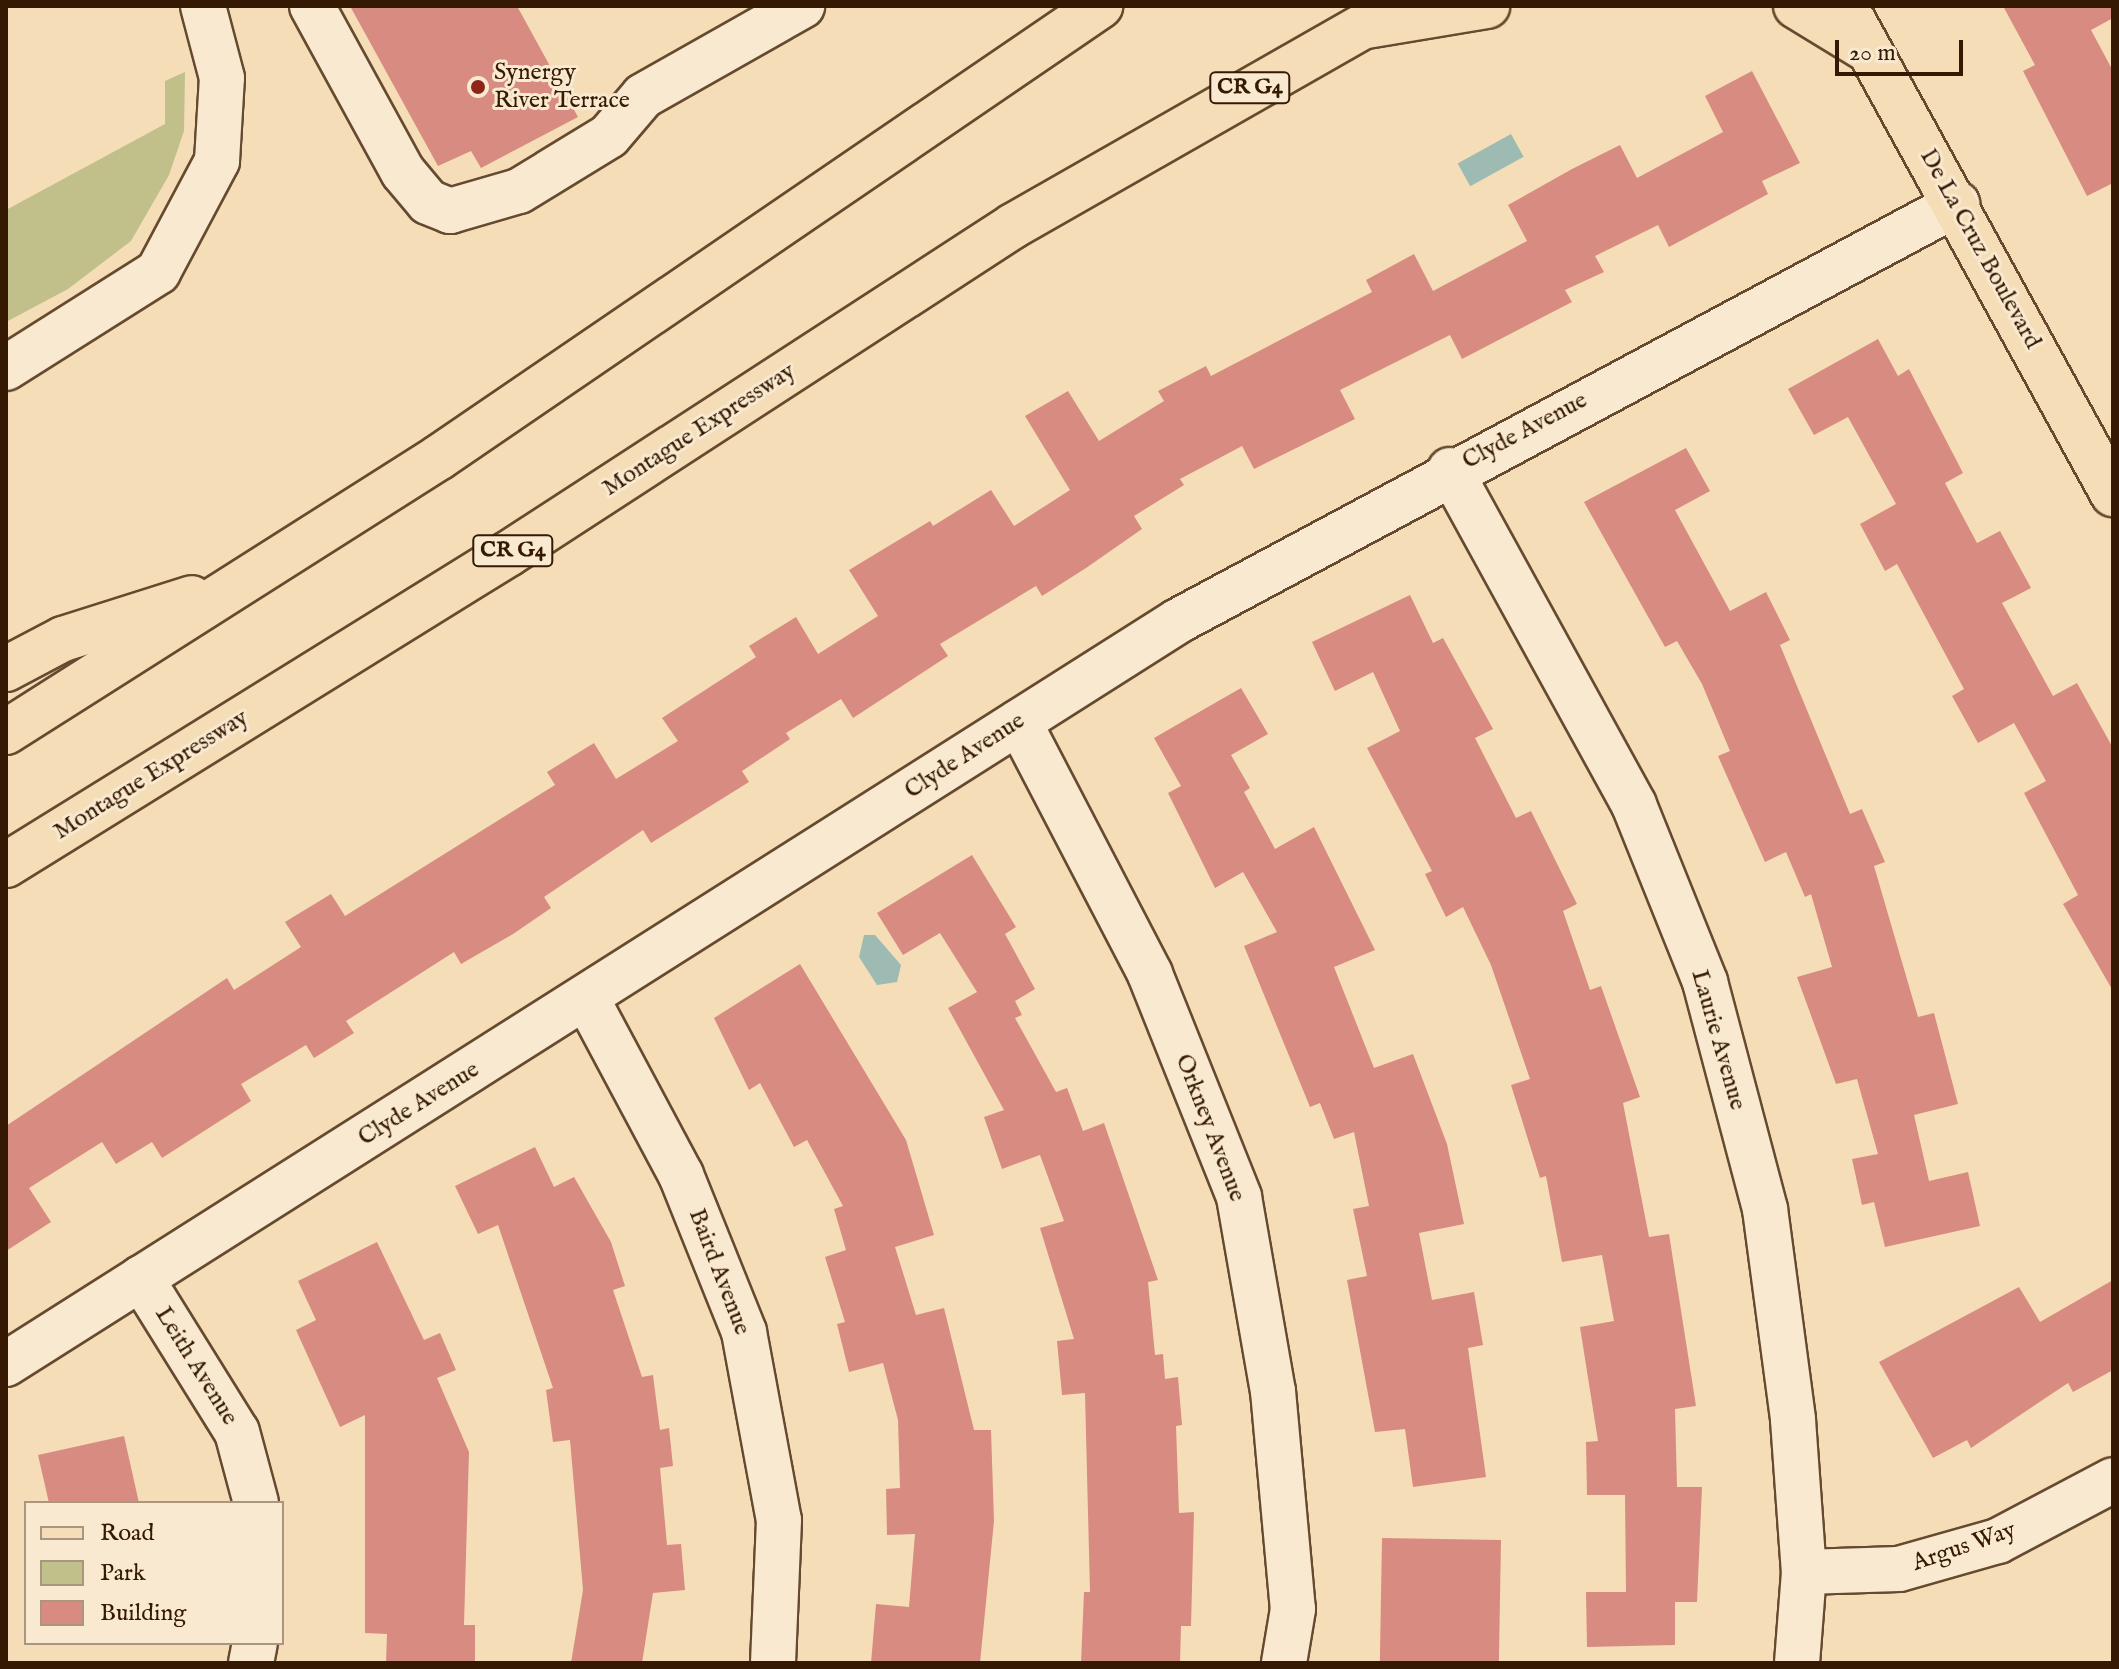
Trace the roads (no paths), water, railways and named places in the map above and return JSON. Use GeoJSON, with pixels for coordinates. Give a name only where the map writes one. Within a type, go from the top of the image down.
{"type":"FeatureCollection","features":[{"type":"Feature","properties":{"kind":"main road"},"geometry":{"type":"LineString","coordinates":[[6,732],[252,579],[1100,6]]}},
{"type":"Feature","properties":{"kind":"main road","name":"Montague Expressway"},"geometry":{"type":"LineString","coordinates":[[6,865],[508,554],[1013,226],[1398,6]]}},
{"type":"Feature","properties":{"kind":"main road"},"geometry":{"type":"LineString","coordinates":[[1361,27],[1487,6]]}},
{"type":"Feature","properties":{"kind":"main road"},"geometry":{"type":"LineString","coordinates":[[1796,6],[1868,50]]}},
{"type":"Feature","properties":{"kind":"main road","name":"De La Cruz Boulevard"},"geometry":{"type":"LineString","coordinates":[[1845,6],[1957,204],[2113,494]]}},
{"type":"Feature","properties":{"kind":"main road"},"geometry":{"type":"LineString","coordinates":[[6,669],[63,639],[252,579]]}},
{"type":"Feature","properties":{"kind":"street"},"geometry":{"type":"LineString","coordinates":[[6,368],[158,272],[217,161],[222,78],[203,6]]}},
{"type":"Feature","properties":{"kind":"street"},"geometry":{"type":"LineString","coordinates":[[312,6],[403,172],[428,202],[450,211],[519,191],[609,136],[643,96],[802,6]]}},
{"type":"Feature","properties":{"kind":"street","name":"Clyde Avenue"},"geometry":{"type":"LineString","coordinates":[[6,1364],[587,999],[1178,621],[1450,470],[1957,204]]}},
{"type":"Feature","properties":{"kind":"street","name":"Laurie Avenue"},"geometry":{"type":"LineString","coordinates":[[1450,470],[1634,805],[1705,982],[1765,1209],[1804,1572],[1797,1663]]}},
{"type":"Feature","properties":{"kind":"street","name":"Orkney Avenue"},"geometry":{"type":"LineString","coordinates":[[1019,722],[1150,974],[1239,1197],[1273,1391],[1293,1609],[1284,1663]]}},
{"type":"Feature","properties":{"kind":"street","name":"Baird Avenue"},"geometry":{"type":"LineString","coordinates":[[587,999],[681,1175],[744,1332],[779,1520],[773,1663]]}},
{"type":"Feature","properties":{"kind":"street","name":"Leith Avenue"},"geometry":{"type":"LineString","coordinates":[[141,1278],[237,1432],[255,1501]]}},
{"type":"Feature","properties":{"kind":"street","name":"Argus Way"},"geometry":{"type":"LineString","coordinates":[[1804,1572],[1899,1569],[1998,1541],[2113,1480]]}},
{"type":"Feature","properties":{"kind":"water"},"geometry":{"type":"Polygon","coordinates":[[[1511,134],[1524,157],[1470,186],[1458,164],[1511,134]]]}},
{"type":"Feature","properties":{"kind":"water"},"geometry":{"type":"Polygon","coordinates":[[[864,935],[875,935],[901,965],[897,982],[877,985],[859,957],[864,935]]]}},
{"type":"Feature","properties":{"kind":"place","name":"Synergy River Terrace"},"geometry":{"type":"Point","coordinates":[478,87]}}]}
